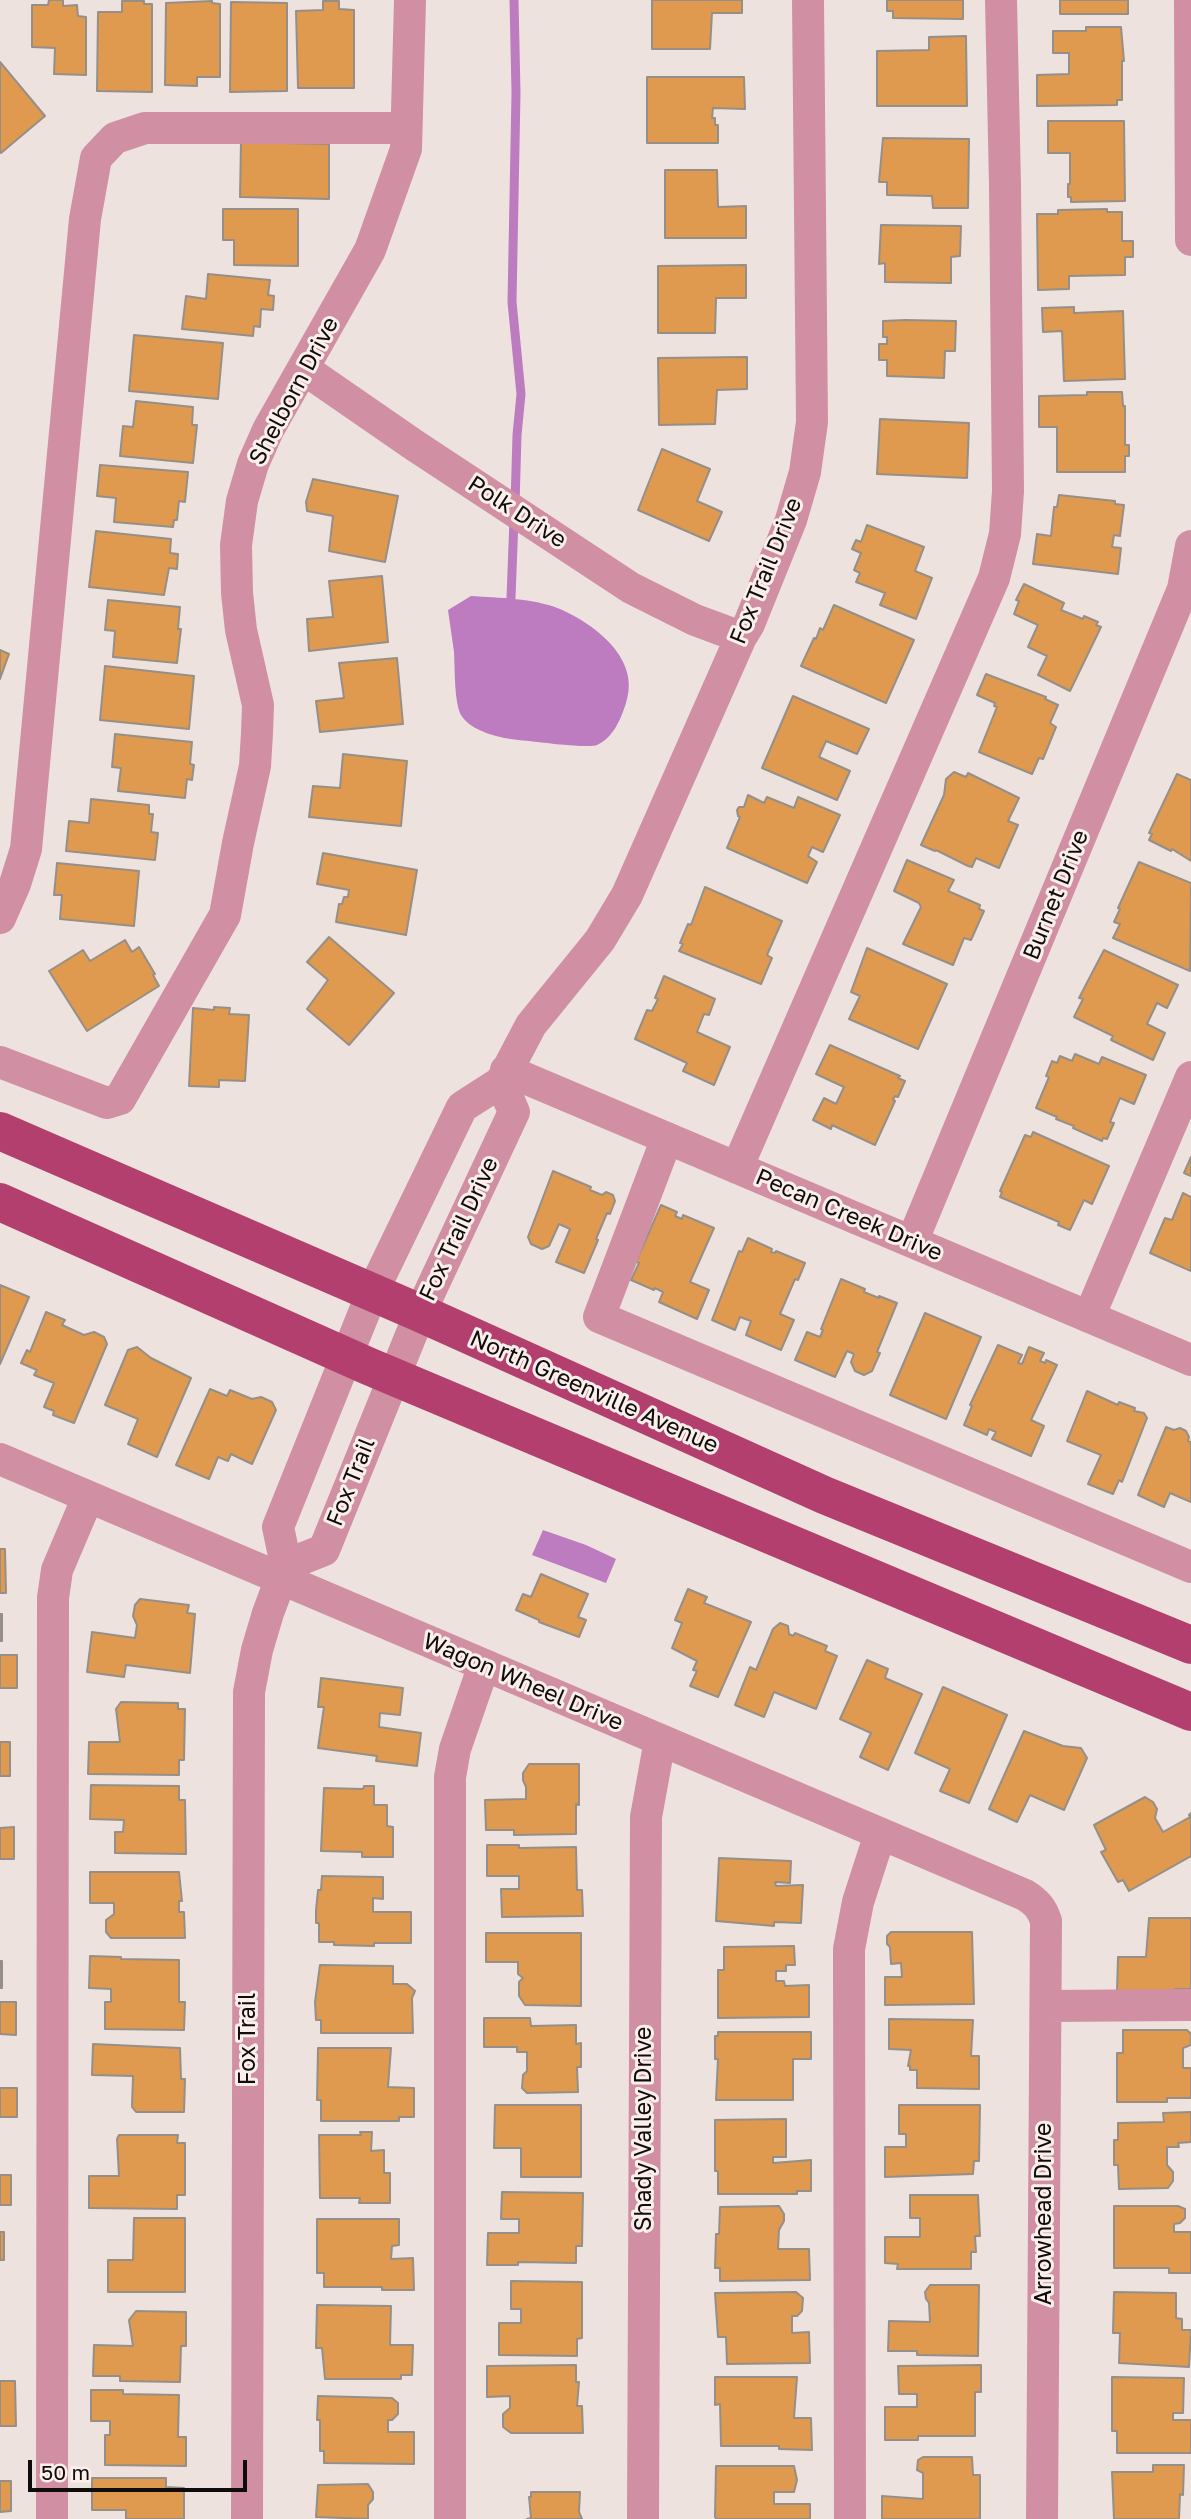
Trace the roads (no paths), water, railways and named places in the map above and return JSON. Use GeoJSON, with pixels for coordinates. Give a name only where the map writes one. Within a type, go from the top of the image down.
{"type":"FeatureCollection","features":[{"type":"Feature","properties":{"kind":"main road","name":"North Greenville Avenue"},"geometry":{"type":"LineString","coordinates":[[0,1131],[420,1313],[824,1495],[1191,1645]]}},
{"type":"Feature","properties":{"kind":"main road"},"geometry":{"type":"LineString","coordinates":[[0,1202],[394,1377],[1191,1712]]}},
{"type":"Feature","properties":{"kind":"street","name":"Shelborn Drive"},"geometry":{"type":"LineString","coordinates":[[0,1062],[107,1103],[120,1099],[225,915],[255,766],[257,733],[258,705],[241,630],[237,593],[236,545],[242,501],[253,464],[268,430],[370,250],[406,149],[410,0]]}},
{"type":"Feature","properties":{"kind":"street","name":"Fox Trail Drive"},"geometry":{"type":"LineString","coordinates":[[345,1355],[462,1107],[503,1076],[531,1025],[600,940],[628,895],[749,624],[791,520],[805,472],[812,422],[808,0]]}},
{"type":"Feature","properties":{"kind":"street"},"geometry":{"type":"LineString","coordinates":[[737,1168],[994,578],[1005,534],[1008,463],[1001,0]]}},
{"type":"Feature","properties":{"kind":"street"},"geometry":{"type":"LineString","coordinates":[[1190,0],[1191,240]]}},
{"type":"Feature","properties":{"kind":"street"},"geometry":{"type":"LineString","coordinates":[[0,918],[26,849],[84,233],[96,158],[115,138],[145,128],[406,128]]}},
{"type":"Feature","properties":{"kind":"street","name":"Polk Drive"},"geometry":{"type":"LineString","coordinates":[[304,369],[631,588],[695,620],[741,637]]}},
{"type":"Feature","properties":{"kind":"street","name":"Burnet Drive"},"geometry":{"type":"LineString","coordinates":[[912,1242],[1183,589],[1191,546]]}},
{"type":"Feature","properties":{"kind":"street","name":"Fox Trail Drive"},"geometry":{"type":"LineString","coordinates":[[394,1377],[420,1313],[514,1112],[503,1076]]}},
{"type":"Feature","properties":{"kind":"street","name":"Pecan Creek Drive"},"geometry":{"type":"LineString","coordinates":[[503,1076],[667,1138],[1191,1360]]}},
{"type":"Feature","properties":{"kind":"street"},"geometry":{"type":"LineString","coordinates":[[1088,1317],[1191,1077]]}},
{"type":"Feature","properties":{"kind":"street"},"geometry":{"type":"LineString","coordinates":[[667,1138],[598,1317],[1191,1567]]}},
{"type":"Feature","properties":{"kind":"street","name":"Fox Trail"},"geometry":{"type":"LineString","coordinates":[[247,2519],[249,1692],[257,1650],[282,1572],[278,1527],[345,1355]]}},
{"type":"Feature","properties":{"kind":"street","name":"Fox Trail"},"geometry":{"type":"LineString","coordinates":[[282,1572],[324,1550],[394,1377]]}},
{"type":"Feature","properties":{"kind":"street","name":"Wagon Wheel Drive"},"geometry":{"type":"LineString","coordinates":[[0,1459],[88,1497],[282,1572],[484,1665],[1025,1895],[1035,1901],[1042,1910]]}},
{"type":"Feature","properties":{"kind":"street"},"geometry":{"type":"LineString","coordinates":[[52,2519],[53,1598],[57,1570],[88,1497]]}},
{"type":"Feature","properties":{"kind":"street"},"geometry":{"type":"LineString","coordinates":[[450,2519],[450,1777],[455,1749],[484,1665]]}},
{"type":"Feature","properties":{"kind":"street","name":"Shady Valley Drive"},"geometry":{"type":"LineString","coordinates":[[643,2519],[646,1817],[660,1740]]}},
{"type":"Feature","properties":{"kind":"street"},"geometry":{"type":"LineString","coordinates":[[850,2519],[849,1949],[858,1902],[880,1834]]}},
{"type":"Feature","properties":{"kind":"street","name":"Arrowhead Drive"},"geometry":{"type":"LineString","coordinates":[[1042,1910],[1046,1921],[1042,2519]]}},
{"type":"Feature","properties":{"kind":"street"},"geometry":{"type":"LineString","coordinates":[[1046,2006],[1191,2005]]}},
{"type":"Feature","properties":{"kind":"waterway"},"geometry":{"type":"LineString","coordinates":[[514,0],[516,93],[512,302],[521,394],[515,505]]}},
{"type":"Feature","properties":{"kind":"waterway"},"geometry":{"type":"LineString","coordinates":[[511,598],[514,519]]}}]}
